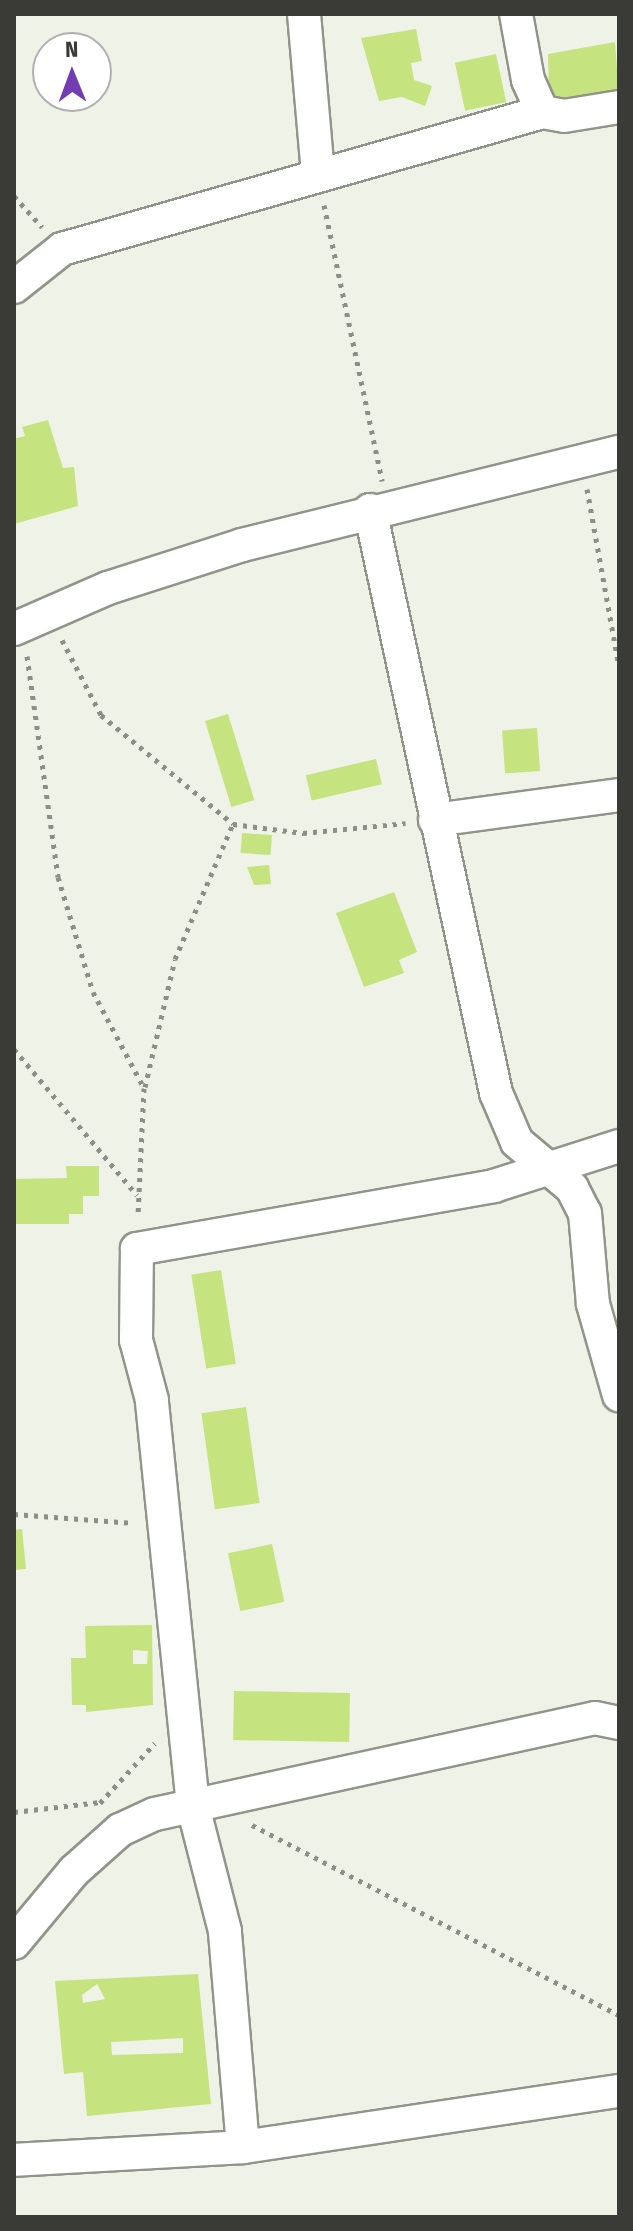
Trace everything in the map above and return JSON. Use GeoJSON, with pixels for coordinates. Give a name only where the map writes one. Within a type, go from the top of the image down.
{"type":"FeatureCollection","features":[{"type":"Feature","properties":{"kind":"street"},"geometry":{"type":"LineString","coordinates":[[304,14],[318,174]]}},
{"type":"Feature","properties":{"kind":"street"},"geometry":{"type":"LineString","coordinates":[[516,14],[528,80],[542,112]]}},
{"type":"Feature","properties":{"kind":"street"},"geometry":{"type":"LineString","coordinates":[[14,287],[62,249],[542,112],[564,116],[619,107]]}},
{"type":"Feature","properties":{"kind":"street"},"geometry":{"type":"LineString","coordinates":[[29,623],[168,569],[379,508],[619,452]]}},
{"type":"Feature","properties":{"kind":"street"},"geometry":{"type":"LineString","coordinates":[[379,508],[435,820],[496,1093],[517,1142],[553,1170],[585,1213],[593,1304],[619,1395]]}},
{"type":"Feature","properties":{"kind":"street"},"geometry":{"type":"LineString","coordinates":[[435,820],[619,795]]}},
{"type":"Feature","properties":{"kind":"street"},"geometry":{"type":"LineString","coordinates":[[494,1186],[517,1142]]}},
{"type":"Feature","properties":{"kind":"street"},"geometry":{"type":"LineString","coordinates":[[243,2147],[225,1931],[203,1804],[183,1718],[152,1400],[136,1340],[137,1249],[494,1186],[553,1170],[619,1146]]}},
{"type":"Feature","properties":{"kind":"street"},"geometry":{"type":"LineString","coordinates":[[14,1943],[120,1830],[203,1804],[595,1718],[619,1723]]}},
{"type":"Feature","properties":{"kind":"street"},"geometry":{"type":"LineString","coordinates":[[14,2160],[243,2147],[619,2091]]}},
{"type":"Feature","properties":{"kind":"path"},"geometry":{"type":"LineString","coordinates":[[318,174],[379,508]]}},
{"type":"Feature","properties":{"kind":"path"},"geometry":{"type":"LineString","coordinates":[[14,196],[62,249]]}},
{"type":"Feature","properties":{"kind":"path"},"geometry":{"type":"LineString","coordinates":[[583,460],[619,666]]}},
{"type":"Feature","properties":{"kind":"path"},"geometry":{"type":"LineString","coordinates":[[29,623],[101,715],[233,824],[303,833],[435,820]]}},
{"type":"Feature","properties":{"kind":"path"},"geometry":{"type":"LineString","coordinates":[[29,623],[31,716],[58,877],[93,992],[144,1088]]}},
{"type":"Feature","properties":{"kind":"path"},"geometry":{"type":"LineString","coordinates":[[137,1249],[144,1088],[175,959],[233,824]]}},
{"type":"Feature","properties":{"kind":"path"},"geometry":{"type":"LineString","coordinates":[[14,1049],[138,1195]]}},
{"type":"Feature","properties":{"kind":"path"},"geometry":{"type":"LineString","coordinates":[[14,1514],[163,1524]]}},
{"type":"Feature","properties":{"kind":"path"},"geometry":{"type":"LineString","coordinates":[[96,1816],[101,1802],[183,1718]]}},
{"type":"Feature","properties":{"kind":"path"},"geometry":{"type":"LineString","coordinates":[[14,1812],[101,1802]]}},
{"type":"Feature","properties":{"kind":"path"},"geometry":{"type":"LineString","coordinates":[[203,1804],[619,2015]]}},
{"type":"Feature","properties":{"kind":"building"},"geometry":{"type":"Polygon","coordinates":[[[416,29],[422,61],[411,63],[414,80],[432,86],[425,106],[402,97],[379,101],[361,38],[416,29]]]}},
{"type":"Feature","properties":{"kind":"building"},"geometry":{"type":"Polygon","coordinates":[[[615,42],[619,96],[549,98],[548,54],[615,42]]]}},
{"type":"Feature","properties":{"kind":"building"},"geometry":{"type":"Polygon","coordinates":[[[496,54],[506,102],[465,111],[455,63],[496,54]]]}},
{"type":"Feature","properties":{"kind":"building"},"geometry":{"type":"Polygon","coordinates":[[[48,420],[63,468],[74,467],[78,506],[14,524],[14,439],[25,436],[22,427],[48,420]]]}},
{"type":"Feature","properties":{"kind":"building"},"geometry":{"type":"Polygon","coordinates":[[[228,714],[254,800],[231,807],[205,721],[228,714]]]}},
{"type":"Feature","properties":{"kind":"building"},"geometry":{"type":"Polygon","coordinates":[[[537,728],[540,771],[505,773],[502,730],[537,728]]]}},
{"type":"Feature","properties":{"kind":"building"},"geometry":{"type":"Polygon","coordinates":[[[376,759],[382,784],[312,801],[306,775],[376,759]]]}},
{"type":"Feature","properties":{"kind":"building"},"geometry":{"type":"Polygon","coordinates":[[[242,833],[272,835],[271,855],[241,853],[242,833]]]}},
{"type":"Feature","properties":{"kind":"building"},"geometry":{"type":"Polygon","coordinates":[[[269,865],[271,884],[254,885],[247,867],[269,865]]]}},
{"type":"Feature","properties":{"kind":"building"},"geometry":{"type":"Polygon","coordinates":[[[394,892],[417,952],[399,960],[404,973],[364,987],[336,913],[394,892]]]}},
{"type":"Feature","properties":{"kind":"building"},"geometry":{"type":"Polygon","coordinates":[[[66,1166],[99,1166],[99,1196],[83,1196],[83,1214],[69,1214],[69,1224],[15,1224],[14,1179],[67,1178],[66,1166]]]}},
{"type":"Feature","properties":{"kind":"building"},"geometry":{"type":"Polygon","coordinates":[[[221,1270],[236,1364],[206,1369],[191,1275],[221,1270]]]}},
{"type":"Feature","properties":{"kind":"building"},"geometry":{"type":"Polygon","coordinates":[[[246,1407],[259,1503],[215,1509],[201,1413],[246,1407]]]}},
{"type":"Feature","properties":{"kind":"building"},"geometry":{"type":"Polygon","coordinates":[[[22,1529],[26,1569],[14,1570],[14,1530],[22,1529]]]}},
{"type":"Feature","properties":{"kind":"building"},"geometry":{"type":"Polygon","coordinates":[[[272,1544],[284,1602],[240,1611],[228,1553],[272,1544]]]}},
{"type":"Feature","properties":{"kind":"building"},"geometry":{"type":"Polygon","coordinates":[[[152,1625],[153,1705],[86,1712],[86,1705],[72,1705],[71,1658],[86,1658],[85,1626],[152,1625]],[[133,1650],[133,1664],[147,1664],[148,1651],[133,1650]]]}},
{"type":"Feature","properties":{"kind":"building"},"geometry":{"type":"Polygon","coordinates":[[[234,1691],[350,1693],[349,1742],[233,1740],[234,1691]]]}},
{"type":"Feature","properties":{"kind":"building"},"geometry":{"type":"Polygon","coordinates":[[[198,1974],[211,2104],[87,2116],[83,2072],[64,2074],[55,1981],[198,1974]],[[97,1984],[82,1995],[83,2003],[105,1999],[97,1984]],[[183,2038],[111,2042],[112,2055],[183,2053],[183,2038]]]}}]}
